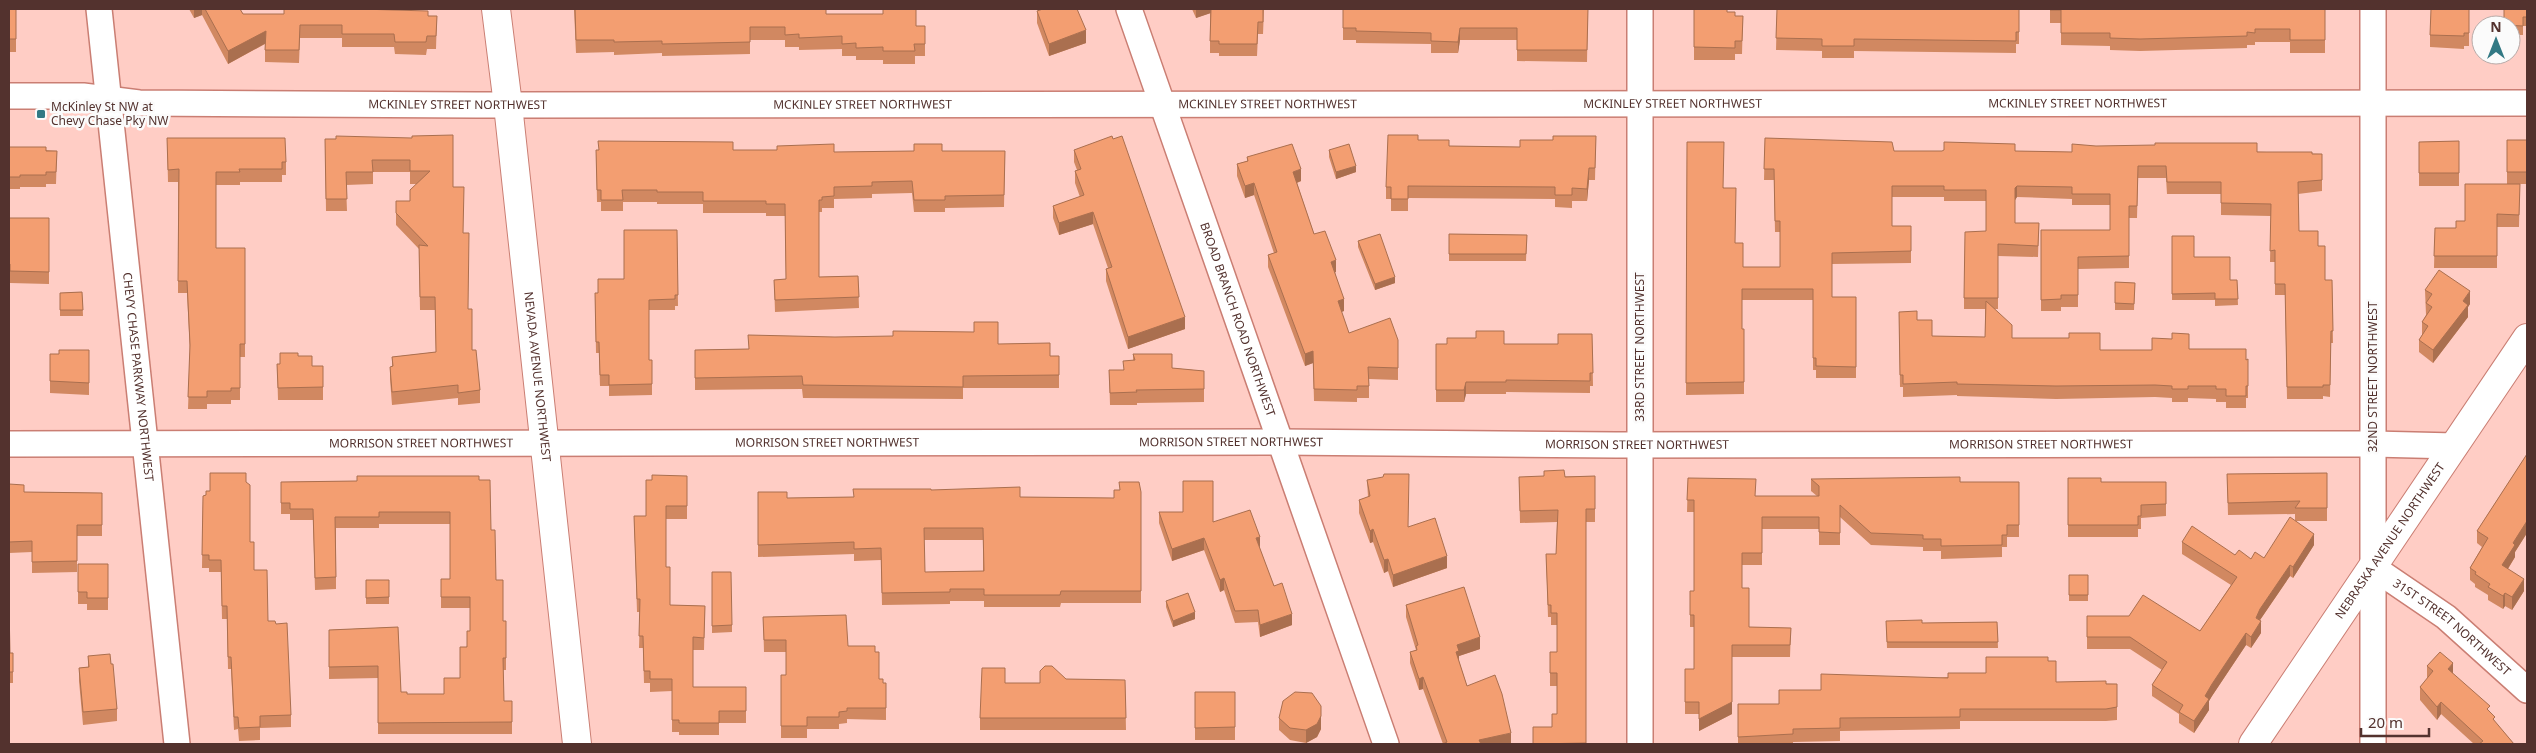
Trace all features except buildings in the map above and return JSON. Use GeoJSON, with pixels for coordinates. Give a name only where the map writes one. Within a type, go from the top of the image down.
{"type":"FeatureCollection","features":[{"type":"Feature","properties":{"kind":"street","name":"CHEVY CHASE PARKWAY NORTHWEST"},"geometry":{"type":"LineString","coordinates":[[99,9],[177,744]]}},
{"type":"Feature","properties":{"kind":"street","name":"NEVADA AVENUE NORTHWEST"},"geometry":{"type":"LineString","coordinates":[[496,9],[577,744]]}},
{"type":"Feature","properties":{"kind":"street","name":"BROAD BRANCH ROAD NORTHWEST"},"geometry":{"type":"LineString","coordinates":[[1129,9],[1386,744]]}},
{"type":"Feature","properties":{"kind":"street","name":"33RD STREET NORTHWEST"},"geometry":{"type":"LineString","coordinates":[[1640,9],[1640,744]]}},
{"type":"Feature","properties":{"kind":"street","name":"32ND STREET NORTHWEST"},"geometry":{"type":"LineString","coordinates":[[2373,9],[2373,744]]}},
{"type":"Feature","properties":{"kind":"street","name":"MCKINLEY STREET NORTHWEST"},"geometry":{"type":"LineString","coordinates":[[9,96],[83,96],[139,103],[508,105],[1640,102],[2527,103]]}},
{"type":"Feature","properties":{"kind":"street","name":"NEBRASKA AVENUE NORTHWEST"},"geometry":{"type":"LineString","coordinates":[[2253,744],[2374,568],[2527,338]]}},
{"type":"Feature","properties":{"kind":"street","name":"MORRISON STREET NORTHWEST"},"geometry":{"type":"LineString","coordinates":[[9,444],[1280,442],[1640,445],[2373,444],[2455,446]]}},
{"type":"Feature","properties":{"kind":"street","name":"31ST STREET NORTHWEST"},"geometry":{"type":"LineString","coordinates":[[2374,568],[2446,617],[2527,690]]}},
{"type":"Feature","properties":{"kind":"place","name":"McKinley St NW at Chevy Chase Pky NW"},"geometry":{"type":"Point","coordinates":[41,114]}}]}
